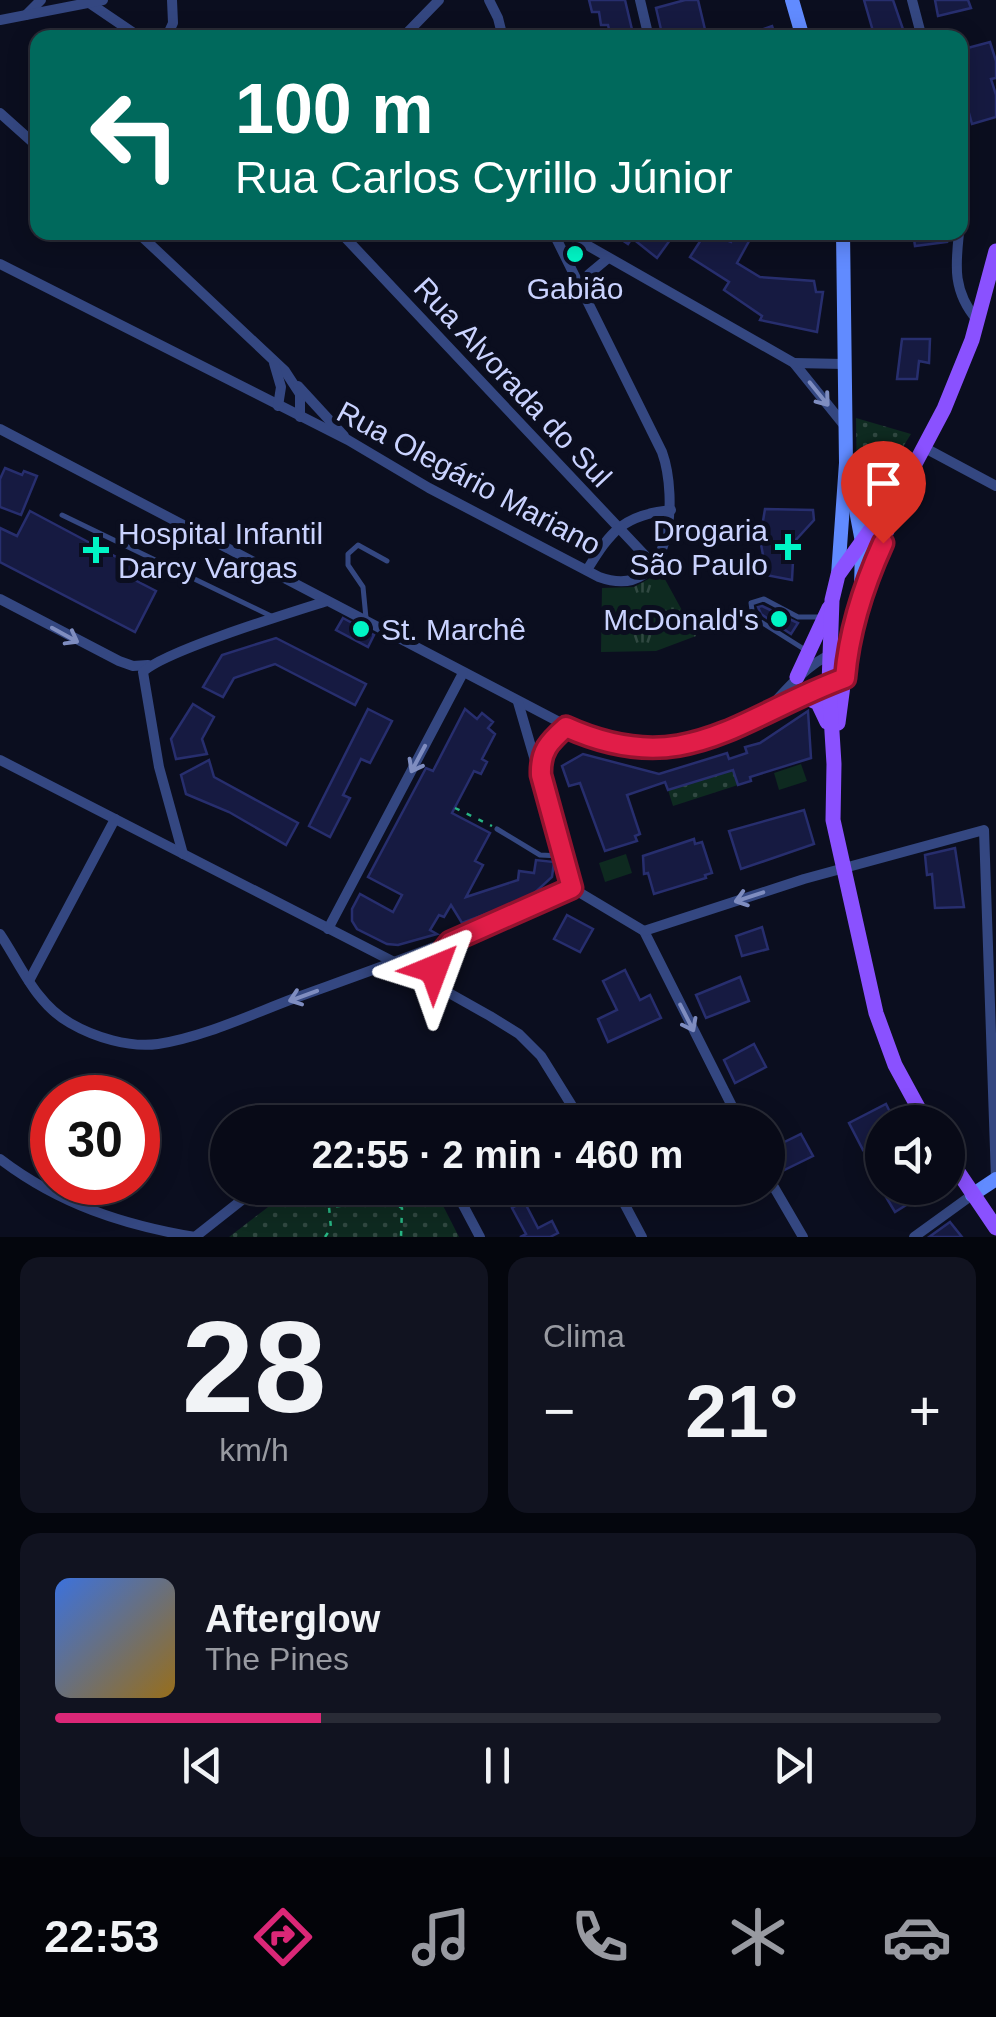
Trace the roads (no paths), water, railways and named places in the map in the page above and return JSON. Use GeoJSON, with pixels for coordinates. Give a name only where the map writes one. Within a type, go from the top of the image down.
{"type":"FeatureCollection","features":[{"type":"Feature","properties":{"kind":"main road"},"geometry":{"type":"LineString","coordinates":[[792,0],[801,30]]}},
{"type":"Feature","properties":{"kind":"main road"},"geometry":{"type":"LineString","coordinates":[[797,677],[832,600],[838,575],[846,464],[844,240]]}},
{"type":"Feature","properties":{"kind":"main road"},"geometry":{"type":"LineString","coordinates":[[838,575],[907,480],[925,448],[978,321],[996,251]]}},
{"type":"Feature","properties":{"kind":"main road"},"geometry":{"type":"LineString","coordinates":[[846,464],[862,542],[861,594]]}},
{"type":"Feature","properties":{"kind":"main road"},"geometry":{"type":"LineString","coordinates":[[907,480],[861,594],[837,681],[833,820],[876,1013],[895,1064],[917,1105]]}},
{"type":"Feature","properties":{"kind":"main road"},"geometry":{"type":"LineString","coordinates":[[853,492],[867,504],[886,509]]}},
{"type":"Feature","properties":{"kind":"main road"},"geometry":{"type":"LineString","coordinates":[[832,600],[830,652],[837,681]]}},
{"type":"Feature","properties":{"kind":"main road"},"geometry":{"type":"LineString","coordinates":[[800,695],[814,700],[822,709],[834,746]]}},
{"type":"Feature","properties":{"kind":"main road"},"geometry":{"type":"LineString","coordinates":[[972,1195],[996,1179]]}},
{"type":"Feature","properties":{"kind":"main road"},"geometry":{"type":"LineString","coordinates":[[965,1184],[996,1228]]}},
{"type":"Feature","properties":{"kind":"street"},"geometry":{"type":"LineString","coordinates":[[26,16],[41,0]]}},
{"type":"Feature","properties":{"kind":"street"},"geometry":{"type":"LineString","coordinates":[[0,20],[103,0]]}},
{"type":"Feature","properties":{"kind":"street"},"geometry":{"type":"LineString","coordinates":[[170,30],[174,23],[172,0]]}},
{"type":"Feature","properties":{"kind":"street"},"geometry":{"type":"LineString","coordinates":[[410,30],[440,0]]}},
{"type":"Feature","properties":{"kind":"street"},"geometry":{"type":"LineString","coordinates":[[489,0],[501,30]]}},
{"type":"Feature","properties":{"kind":"street"},"geometry":{"type":"LineString","coordinates":[[640,0],[647,30]]}},
{"type":"Feature","properties":{"kind":"street"},"geometry":{"type":"LineString","coordinates":[[912,0],[920,30]]}},
{"type":"Feature","properties":{"kind":"street"},"geometry":{"type":"LineString","coordinates":[[87,1],[129,30]]}},
{"type":"Feature","properties":{"kind":"street"},"geometry":{"type":"LineString","coordinates":[[0,113],[30,139]]}},
{"type":"Feature","properties":{"kind":"street"},"geometry":{"type":"LineString","coordinates":[[146,240],[256,341],[348,440]]}},
{"type":"Feature","properties":{"kind":"street","name":"Rua Alvorada do Sul"},"geometry":{"type":"LineString","coordinates":[[347,240],[653,564]]}},
{"type":"Feature","properties":{"kind":"street"},"geometry":{"type":"LineString","coordinates":[[557,240],[662,452],[671,480],[672,510],[667,538],[653,564]]}},
{"type":"Feature","properties":{"kind":"street"},"geometry":{"type":"LineString","coordinates":[[577,240],[794,363],[844,425]]}},
{"type":"Feature","properties":{"kind":"street"},"geometry":{"type":"LineString","coordinates":[[958,240],[957,283],[964,305],[978,321]]}},
{"type":"Feature","properties":{"kind":"street"},"geometry":{"type":"LineString","coordinates":[[583,293],[589,274],[607,259]]}},
{"type":"Feature","properties":{"kind":"street","name":"Rua Olegário Mariano"},"geometry":{"type":"LineString","coordinates":[[0,264],[348,440],[429,488],[610,581],[640,574],[653,564]]}},
{"type":"Feature","properties":{"kind":"street"},"geometry":{"type":"LineString","coordinates":[[274,362],[281,387],[278,406]]}},
{"type":"Feature","properties":{"kind":"street"},"geometry":{"type":"LineString","coordinates":[[794,363],[844,364]]}},
{"type":"Feature","properties":{"kind":"street"},"geometry":{"type":"LineString","coordinates":[[296,384],[300,416]]}},
{"type":"Feature","properties":{"kind":"street"},"geometry":{"type":"LineString","coordinates":[[0,429],[566,727],[608,742],[667,749],[698,744],[837,681]]}},
{"type":"Feature","properties":{"kind":"street"},"geometry":{"type":"LineString","coordinates":[[925,448],[996,486]]}},
{"type":"Feature","properties":{"kind":"street"},"geometry":{"type":"LineString","coordinates":[[587,570],[616,528],[629,520],[672,510]]}},
{"type":"Feature","properties":{"kind":"street"},"geometry":{"type":"LineString","coordinates":[[281,616],[296,599],[294,584]]}},
{"type":"Feature","properties":{"kind":"street"},"geometry":{"type":"LineString","coordinates":[[0,599],[77,642],[132,666],[154,664]]}},
{"type":"Feature","properties":{"kind":"street"},"geometry":{"type":"LineString","coordinates":[[182,854],[159,767],[143,672],[154,664],[327,600]]}},
{"type":"Feature","properties":{"kind":"street"},"geometry":{"type":"LineString","coordinates":[[768,710],[797,677],[830,652],[848,648]]}},
{"type":"Feature","properties":{"kind":"street"},"geometry":{"type":"LineString","coordinates":[[132,666],[143,681]]}},
{"type":"Feature","properties":{"kind":"street"},"geometry":{"type":"LineString","coordinates":[[328,929],[464,673]]}},
{"type":"Feature","properties":{"kind":"street"},"geometry":{"type":"LineString","coordinates":[[518,702],[572,888],[644,930],[732,1105]]}},
{"type":"Feature","properties":{"kind":"street"},"geometry":{"type":"LineString","coordinates":[[541,775],[544,748],[566,727]]}},
{"type":"Feature","properties":{"kind":"street"},"geometry":{"type":"LineString","coordinates":[[0,760],[394,962],[490,1016],[530,1045],[558,1078],[573,1105]]}},
{"type":"Feature","properties":{"kind":"street"},"geometry":{"type":"LineString","coordinates":[[28,981],[115,819]]}},
{"type":"Feature","properties":{"kind":"street"},"geometry":{"type":"LineString","coordinates":[[644,930],[842,869],[990,829],[996,1179]]}},
{"type":"Feature","properties":{"kind":"street"},"geometry":{"type":"LineString","coordinates":[[0,934],[28,981],[54,1012],[70,1024],[126,1043],[154,1044],[228,1023],[450,942],[572,888]]}},
{"type":"Feature","properties":{"kind":"street"},"geometry":{"type":"LineString","coordinates":[[440,989],[434,969],[450,942]]}},
{"type":"Feature","properties":{"kind":"street"},"geometry":{"type":"LineString","coordinates":[[352,978],[365,962],[367,949]]}},
{"type":"Feature","properties":{"kind":"street"},"geometry":{"type":"LineString","coordinates":[[0,1159],[76,1206],[118,1221],[195,1237],[235,1205]]}},
{"type":"Feature","properties":{"kind":"street"},"geometry":{"type":"LineString","coordinates":[[914,1237],[972,1195]]}},
{"type":"Feature","properties":{"kind":"street"},"geometry":{"type":"LineString","coordinates":[[463,1205],[480,1237]]}},
{"type":"Feature","properties":{"kind":"street"},"geometry":{"type":"LineString","coordinates":[[625,1205],[642,1237]]}},
{"type":"Feature","properties":{"kind":"street"},"geometry":{"type":"LineString","coordinates":[[784,1205],[803,1237]]}},
{"type":"Feature","properties":{"kind":"lane"},"geometry":{"type":"LineString","coordinates":[[62,515],[281,616]]}},
{"type":"Feature","properties":{"kind":"lane"},"geometry":{"type":"LineString","coordinates":[[366,621],[363,588],[348,565],[348,554],[358,545],[387,561]]}},
{"type":"Feature","properties":{"kind":"lane"},"geometry":{"type":"LineString","coordinates":[[810,652],[782,638],[753,616],[751,602],[764,599],[798,617],[824,618]]}},
{"type":"Feature","properties":{"kind":"lane"},"geometry":{"type":"LineString","coordinates":[[497,829],[540,855],[564,855]]}},
{"type":"Feature","properties":{"kind":"place","name":"Gabião"},"geometry":{"type":"Point","coordinates":[575,254]}},
{"type":"Feature","properties":{"kind":"place","name":"Drogaria São Paulo"},"geometry":{"type":"Point","coordinates":[788,547]}},
{"type":"Feature","properties":{"kind":"place","name":"Hospital Infantil Darcy Vargas"},"geometry":{"type":"Point","coordinates":[96,550]}},
{"type":"Feature","properties":{"kind":"place","name":"McDonald's"},"geometry":{"type":"Point","coordinates":[779,619]}},
{"type":"Feature","properties":{"kind":"place","name":"St. Marchê"},"geometry":{"type":"Point","coordinates":[361,629]}}]}
